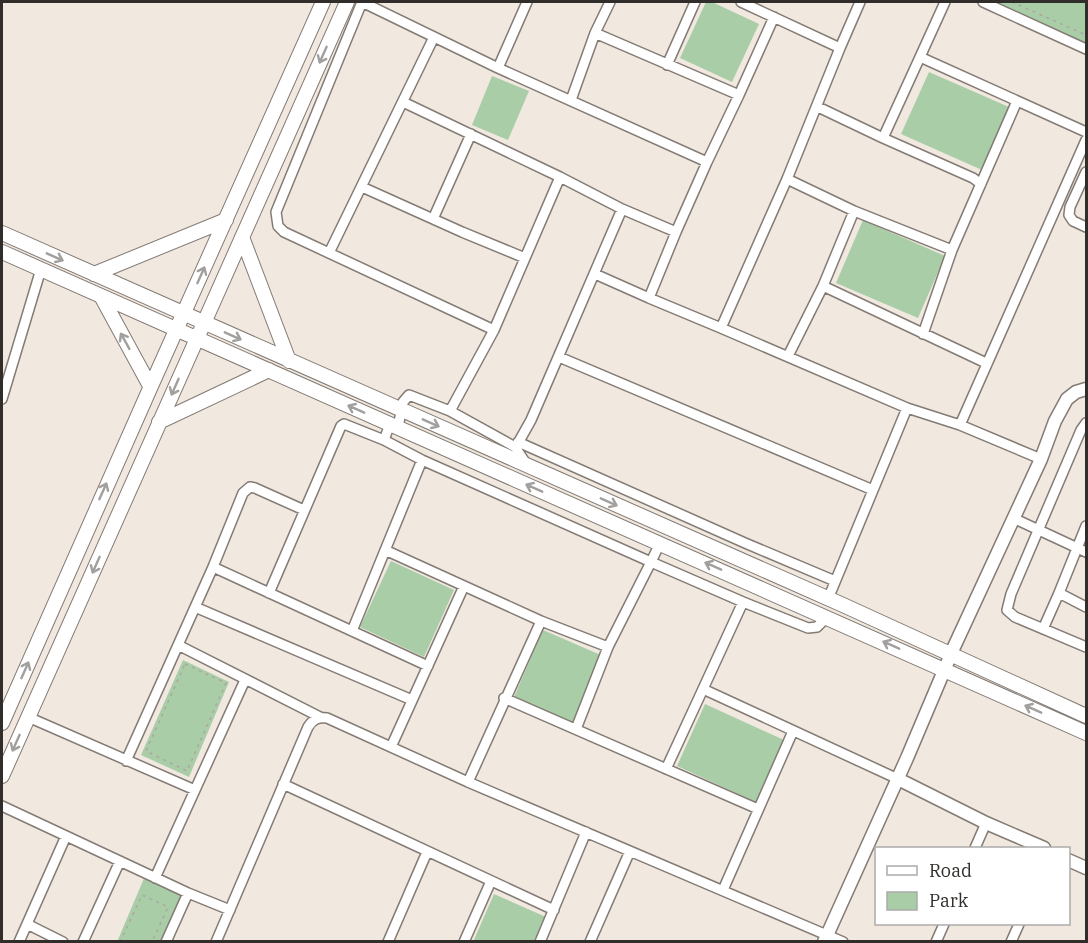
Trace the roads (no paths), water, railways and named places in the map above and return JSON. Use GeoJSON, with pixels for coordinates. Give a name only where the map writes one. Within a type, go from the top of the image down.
{"type":"FeatureCollection","features":[{"type":"Feature","properties":{"kind":"main road"},"geometry":{"type":"LineString","coordinates":[[2,723],[150,386],[323,2]]}},
{"type":"Feature","properties":{"kind":"main road"},"geometry":{"type":"LineString","coordinates":[[2,776],[346,2]]}},
{"type":"Feature","properties":{"kind":"main road"},"geometry":{"type":"LineString","coordinates":[[94,274],[226,220]]}},
{"type":"Feature","properties":{"kind":"main road"},"geometry":{"type":"LineString","coordinates":[[2,233],[828,599],[1086,716]]}},
{"type":"Feature","properties":{"kind":"main road"},"geometry":{"type":"LineString","coordinates":[[242,237],[289,361]]}},
{"type":"Feature","properties":{"kind":"main road"},"geometry":{"type":"LineString","coordinates":[[2,252],[1086,733]]}},
{"type":"Feature","properties":{"kind":"main road"},"geometry":{"type":"LineString","coordinates":[[101,296],[150,386]]}},
{"type":"Feature","properties":{"kind":"main road"},"geometry":{"type":"LineString","coordinates":[[159,422],[269,370]]}},
{"type":"Feature","properties":{"kind":"street"},"geometry":{"type":"LineString","coordinates":[[494,330],[284,232],[278,226],[276,212],[362,2],[498,68],[707,162]]}},
{"type":"Feature","properties":{"kind":"street"},"geometry":{"type":"LineString","coordinates":[[498,68],[525,2]]}},
{"type":"Feature","properties":{"kind":"street"},"geometry":{"type":"LineString","coordinates":[[571,100],[595,33],[610,2]]}},
{"type":"Feature","properties":{"kind":"street"},"geometry":{"type":"LineString","coordinates":[[668,64],[694,2]]}},
{"type":"Feature","properties":{"kind":"street"},"geometry":{"type":"LineString","coordinates":[[741,2],[840,48]]}},
{"type":"Feature","properties":{"kind":"street"},"geometry":{"type":"LineString","coordinates":[[721,328],[818,107],[860,2]]}},
{"type":"Feature","properties":{"kind":"street"},"geometry":{"type":"LineString","coordinates":[[883,138],[945,2]]}},
{"type":"Feature","properties":{"kind":"street"},"geometry":{"type":"LineString","coordinates":[[983,2],[1086,49]]}},
{"type":"Feature","properties":{"kind":"street"},"geometry":{"type":"LineString","coordinates":[[649,298],[707,162],[774,17]]}},
{"type":"Feature","properties":{"kind":"street"},"geometry":{"type":"LineString","coordinates":[[595,33],[739,95]]}},
{"type":"Feature","properties":{"kind":"street"},"geometry":{"type":"LineString","coordinates":[[329,253],[434,37]]}},
{"type":"Feature","properties":{"kind":"street"},"geometry":{"type":"LineString","coordinates":[[920,57],[1086,132]]}},
{"type":"Feature","properties":{"kind":"street"},"geometry":{"type":"LineString","coordinates":[[923,334],[952,250],[1017,101]]}},
{"type":"Feature","properties":{"kind":"street"},"geometry":{"type":"LineString","coordinates":[[403,102],[622,209],[676,232]]}},
{"type":"Feature","properties":{"kind":"street"},"geometry":{"type":"LineString","coordinates":[[818,107],[973,178],[981,184]]}},
{"type":"Feature","properties":{"kind":"street"},"geometry":{"type":"LineString","coordinates":[[433,219],[471,134]]}},
{"type":"Feature","properties":{"kind":"street"},"geometry":{"type":"LineString","coordinates":[[960,425],[1086,140]]}},
{"type":"Feature","properties":{"kind":"street"},"geometry":{"type":"LineString","coordinates":[[1086,172],[1070,207],[1069,215],[1073,221],[1086,227]]}},
{"type":"Feature","properties":{"kind":"street"},"geometry":{"type":"LineString","coordinates":[[450,411],[494,330],[560,177]]}},
{"type":"Feature","properties":{"kind":"street"},"geometry":{"type":"LineString","coordinates":[[787,179],[854,211],[952,250]]}},
{"type":"Feature","properties":{"kind":"street"},"geometry":{"type":"LineString","coordinates":[[362,187],[525,258]]}},
{"type":"Feature","properties":{"kind":"street"},"geometry":{"type":"LineString","coordinates":[[517,445],[531,420],[622,209]]}},
{"type":"Feature","properties":{"kind":"street"},"geometry":{"type":"LineString","coordinates":[[788,356],[823,286],[854,211]]}},
{"type":"Feature","properties":{"kind":"street"},"geometry":{"type":"LineString","coordinates":[[2,399],[41,270]]}},
{"type":"Feature","properties":{"kind":"street"},"geometry":{"type":"LineString","coordinates":[[595,274],[908,408],[960,425],[1041,459]]}},
{"type":"Feature","properties":{"kind":"street"},"geometry":{"type":"LineString","coordinates":[[823,286],[986,363]]}},
{"type":"Feature","properties":{"kind":"street"},"geometry":{"type":"LineString","coordinates":[[559,357],[873,490]]}},
{"type":"Feature","properties":{"kind":"street"},"geometry":{"type":"LineString","coordinates":[[825,939],[898,779],[951,654],[1041,459],[1055,421],[1067,399],[1086,388]]}},
{"type":"Feature","properties":{"kind":"street"},"geometry":{"type":"LineString","coordinates":[[384,440],[394,426],[405,398],[409,395],[450,411],[517,445],[835,581]]}},
{"type":"Feature","properties":{"kind":"street"},"geometry":{"type":"LineString","coordinates":[[828,599],[908,408]]}},
{"type":"Feature","properties":{"kind":"street"},"geometry":{"type":"LineString","coordinates":[[1086,423],[1038,529],[1011,594],[1007,610],[1015,618],[1086,647]]}},
{"type":"Feature","properties":{"kind":"street"},"geometry":{"type":"LineString","coordinates":[[269,593],[341,426],[344,424],[742,602],[808,628],[817,627],[827,617]]}},
{"type":"Feature","properties":{"kind":"street"},"geometry":{"type":"LineString","coordinates":[[517,445],[528,466]]}},
{"type":"Feature","properties":{"kind":"street"},"geometry":{"type":"LineString","coordinates":[[352,631],[422,460]]}},
{"type":"Feature","properties":{"kind":"street"},"geometry":{"type":"LineString","coordinates":[[126,761],[246,490],[250,487],[304,510]]}},
{"type":"Feature","properties":{"kind":"street"},"geometry":{"type":"LineString","coordinates":[[1013,518],[1086,552]]}},
{"type":"Feature","properties":{"kind":"street"},"geometry":{"type":"LineString","coordinates":[[1043,629],[1086,526]]}},
{"type":"Feature","properties":{"kind":"street"},"geometry":{"type":"LineString","coordinates":[[576,729],[608,647],[660,543]]}},
{"type":"Feature","properties":{"kind":"street"},"geometry":{"type":"LineString","coordinates":[[385,550],[541,621],[608,647]]}},
{"type":"Feature","properties":{"kind":"street"},"geometry":{"type":"LineString","coordinates":[[213,567],[428,666]]}},
{"type":"Feature","properties":{"kind":"street"},"geometry":{"type":"LineString","coordinates":[[391,747],[464,586]]}},
{"type":"Feature","properties":{"kind":"street"},"geometry":{"type":"LineString","coordinates":[[1059,593],[1086,607]]}},
{"type":"Feature","properties":{"kind":"street"},"geometry":{"type":"LineString","coordinates":[[666,769],[742,602]]}},
{"type":"Feature","properties":{"kind":"street"},"geometry":{"type":"LineString","coordinates":[[195,607],[412,700]]}},
{"type":"Feature","properties":{"kind":"street"},"geometry":{"type":"LineString","coordinates":[[468,783],[504,698],[541,621]]}},
{"type":"Feature","properties":{"kind":"street"},"geometry":{"type":"LineString","coordinates":[[178,645],[320,717],[327,718],[468,783],[723,890],[825,939],[843,942]]}},
{"type":"Feature","properties":{"kind":"street"},"geometry":{"type":"LineString","coordinates":[[155,878],[245,680]]}},
{"type":"Feature","properties":{"kind":"street"},"geometry":{"type":"LineString","coordinates":[[703,689],[1040,847]]}},
{"type":"Feature","properties":{"kind":"street"},"geometry":{"type":"LineString","coordinates":[[504,698],[758,809]]}},
{"type":"Feature","properties":{"kind":"street"},"geometry":{"type":"LineString","coordinates":[[28,717],[195,790]]}},
{"type":"Feature","properties":{"kind":"street"},"geometry":{"type":"LineString","coordinates":[[216,942],[308,727],[312,721],[320,717]]}},
{"type":"Feature","properties":{"kind":"street"},"geometry":{"type":"LineString","coordinates":[[723,890],[793,731]]}},
{"type":"Feature","properties":{"kind":"street"},"geometry":{"type":"LineString","coordinates":[[283,784],[554,910]]}},
{"type":"Feature","properties":{"kind":"street"},"geometry":{"type":"LineString","coordinates":[[2,806],[155,878],[230,910]]}},
{"type":"Feature","properties":{"kind":"street"},"geometry":{"type":"LineString","coordinates":[[976,847],[986,823]]}},
{"type":"Feature","properties":{"kind":"street"},"geometry":{"type":"LineString","coordinates":[[540,942],[586,832]]}},
{"type":"Feature","properties":{"kind":"street"},"geometry":{"type":"LineString","coordinates":[[19,942],[66,836]]}},
{"type":"Feature","properties":{"kind":"street"},"geometry":{"type":"LineString","coordinates":[[590,942],[630,851]]}},
{"type":"Feature","properties":{"kind":"street"},"geometry":{"type":"LineString","coordinates":[[388,942],[427,852]]}},
{"type":"Feature","properties":{"kind":"street"},"geometry":{"type":"LineString","coordinates":[[83,942],[120,861]]}},
{"type":"Feature","properties":{"kind":"street"},"geometry":{"type":"LineString","coordinates":[[1070,861],[1086,868]]}},
{"type":"Feature","properties":{"kind":"street"},"geometry":{"type":"LineString","coordinates":[[464,942],[491,881]]}},
{"type":"Feature","properties":{"kind":"street"},"geometry":{"type":"LineString","coordinates":[[166,942],[188,893]]}},
{"type":"Feature","properties":{"kind":"street"},"geometry":{"type":"LineString","coordinates":[[27,924],[63,942]]}},
{"type":"Feature","properties":{"kind":"street"},"geometry":{"type":"LineString","coordinates":[[936,942],[944,925]]}},
{"type":"Feature","properties":{"kind":"street"},"geometry":{"type":"LineString","coordinates":[[1019,925],[1012,939],[1023,942]]}}]}
